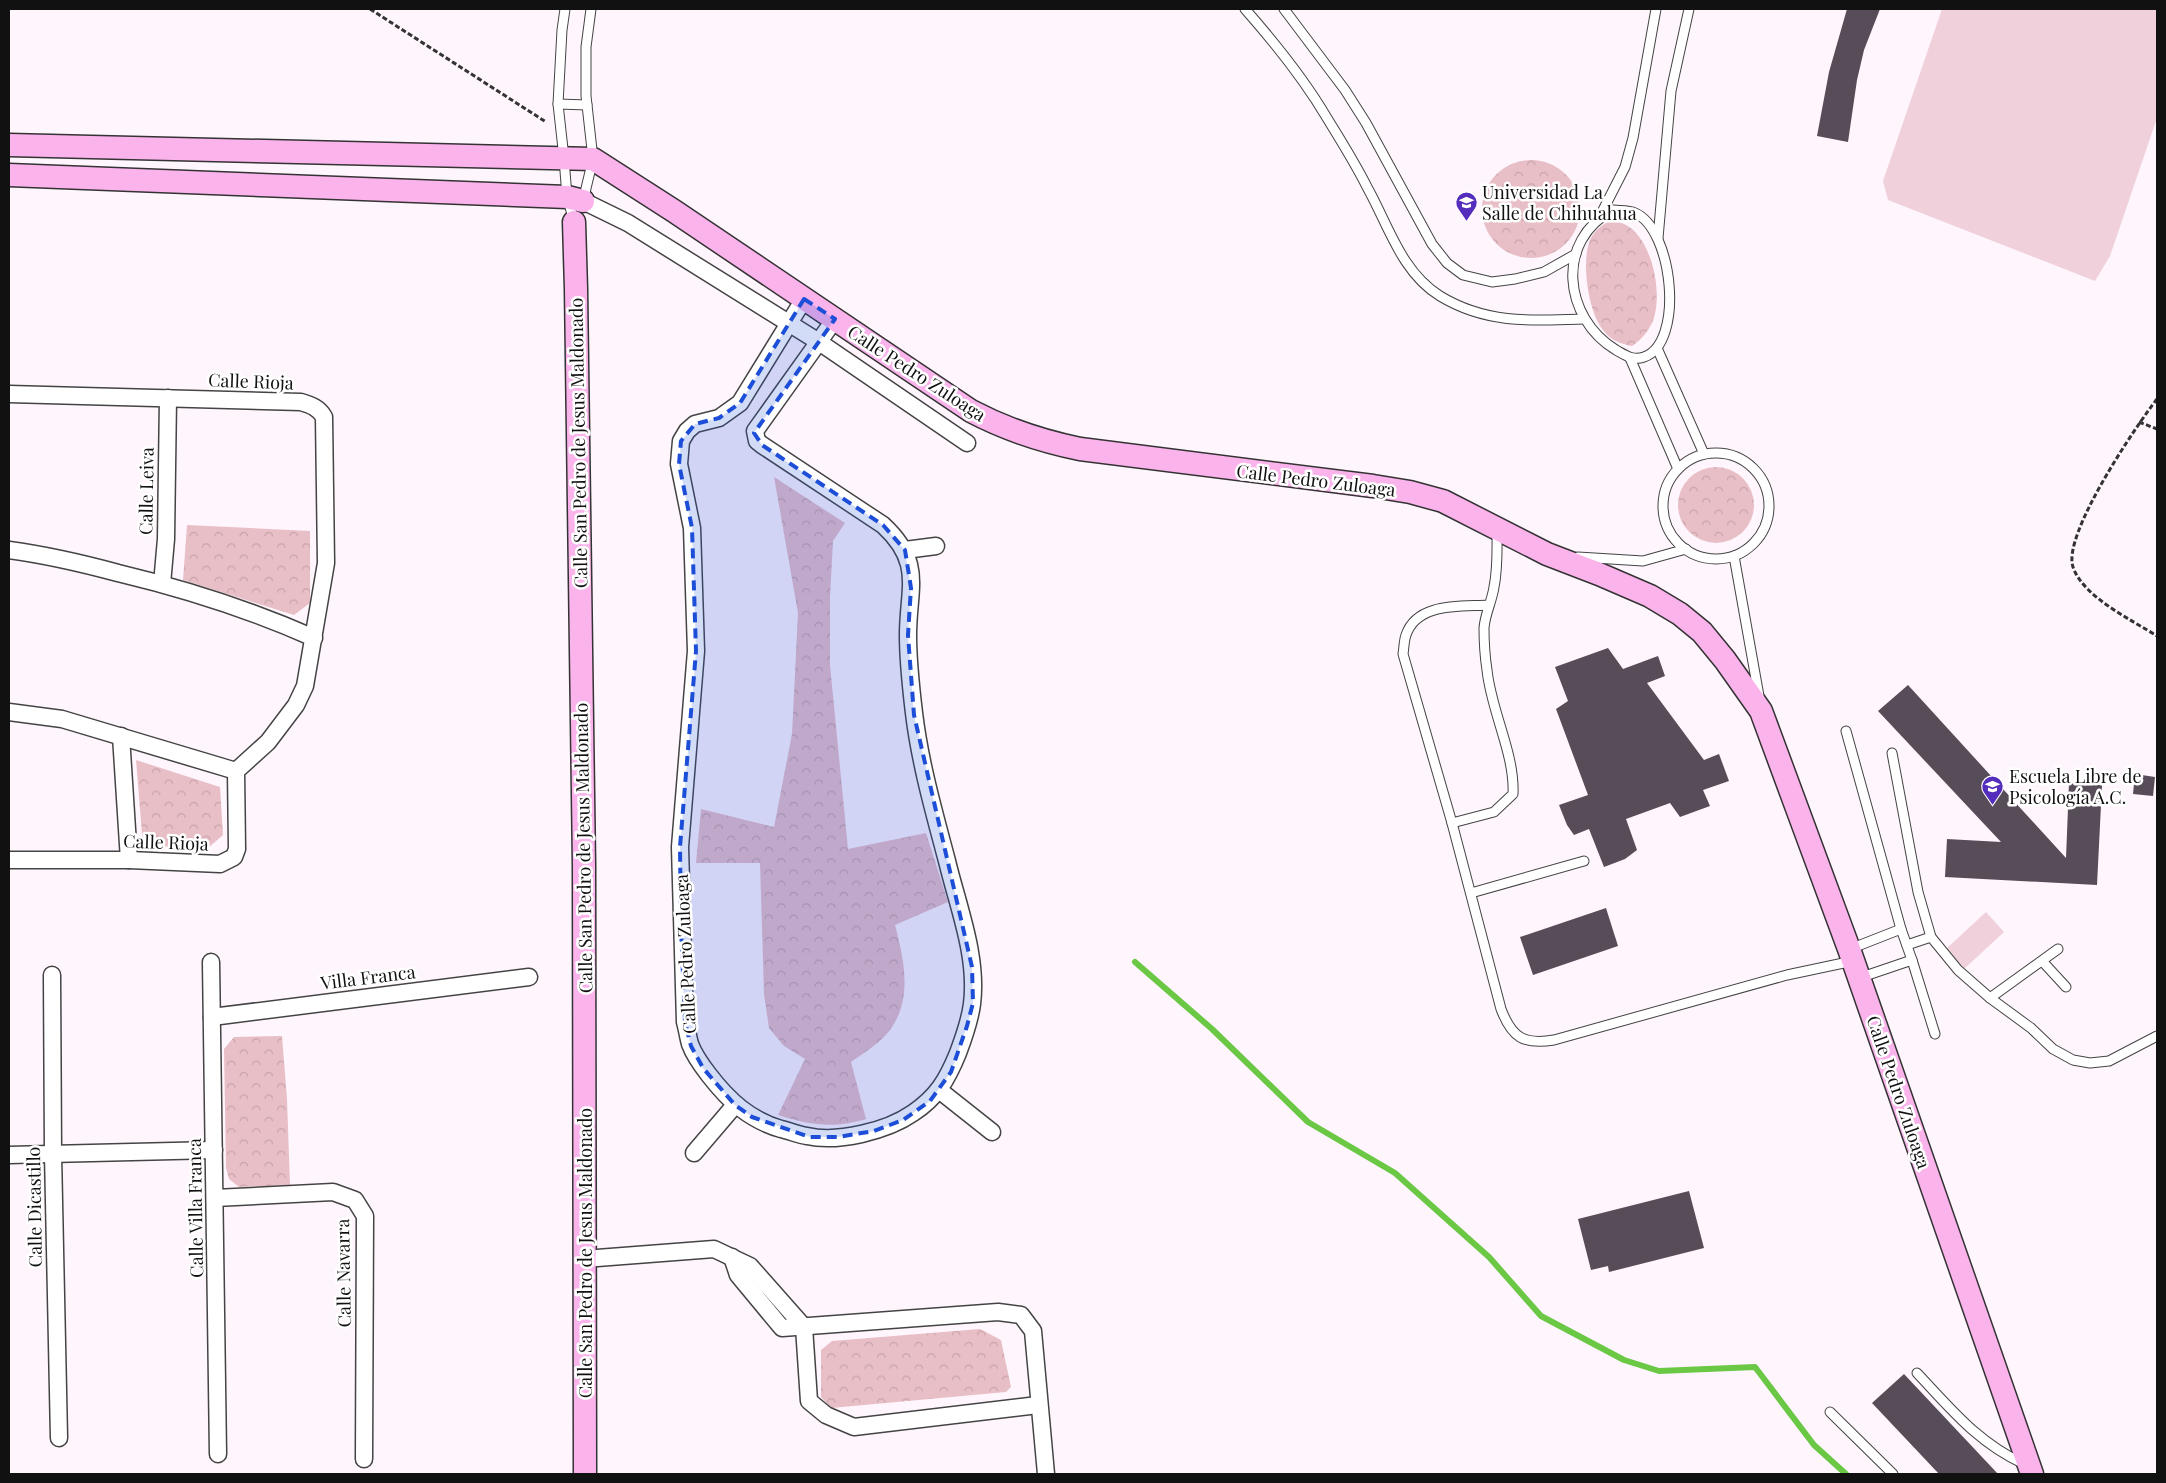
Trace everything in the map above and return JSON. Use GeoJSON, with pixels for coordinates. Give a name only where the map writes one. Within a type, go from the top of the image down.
{"type":"FeatureCollection","features":[{"type":"Feature","properties":{"kind":"street","name":"Calle Pedro Zuloaga"},"geometry":{"type":"LineString","coordinates":[[9,145],[593,159],[972,411],[999,426],[1020,434],[1080,449],[1410,492],[1443,501],[1547,554],[1641,592],[1680,614],[1708,639],[1761,711],[1854,962],[2031,1470]]}},
{"type":"Feature","properties":{"kind":"street"},"geometry":{"type":"LineString","coordinates":[[9,175],[575,199]]}},
{"type":"Feature","properties":{"kind":"street","name":"Calle Pedro Zuloaga"},"geometry":{"type":"LineString","coordinates":[[575,199],[628,223],[819,342],[967,443]]}},
{"type":"Feature","properties":{"kind":"street","name":"Calle San Pedro de Jesus Maldonado"},"geometry":{"type":"LineString","coordinates":[[574,222],[584,866],[586,1474]]}},
{"type":"Feature","properties":{"kind":"street","name":"Calle Pedro Zuloaga"},"geometry":{"type":"LineString","coordinates":[[804,299],[740,403],[728,414],[695,424],[688,430],[681,442],[679,464],[692,528],[696,651],[680,847],[685,1022],[691,1046],[703,1068],[734,1105],[752,1117],[777,1128],[810,1137],[838,1137],[874,1131],[903,1120],[930,1101],[951,1072],[968,1026],[973,1003],[972,967],[966,931],[930,797],[914,715],[908,635],[911,588],[910,567],[905,550],[884,525],[762,446],[755,436],[755,432],[835,319]]}},
{"type":"Feature","properties":{"kind":"street","name":"Calle Rioja"},"geometry":{"type":"LineString","coordinates":[[9,394],[301,402],[321,411],[324,417],[326,563],[305,686],[296,706],[268,742],[236,772],[237,849],[234,856],[220,864],[129,860],[9,860]]}},
{"type":"Feature","properties":{"kind":"street","name":"Calle Leiva"},"geometry":{"type":"LineString","coordinates":[[162,584],[166,538],[168,398]]}},
{"type":"Feature","properties":{"kind":"street"},"geometry":{"type":"LineString","coordinates":[[905,550],[936,546]]}},
{"type":"Feature","properties":{"kind":"street"},"geometry":{"type":"LineString","coordinates":[[9,550],[45,554],[162,584],[272,620],[314,638]]}},
{"type":"Feature","properties":{"kind":"street"},"geometry":{"type":"LineString","coordinates":[[9,712],[62,719],[236,772]]}},
{"type":"Feature","properties":{"kind":"street"},"geometry":{"type":"LineString","coordinates":[[121,736],[129,860]]}},
{"type":"Feature","properties":{"kind":"street","name":"Calle Villa Franca"},"geometry":{"type":"LineString","coordinates":[[211,962],[218,1454]]}},
{"type":"Feature","properties":{"kind":"street","name":"Calle Dicastillo"},"geometry":{"type":"LineString","coordinates":[[52,975],[53,1154],[59,1438]]}},
{"type":"Feature","properties":{"kind":"street","name":"Villa Franca"},"geometry":{"type":"LineString","coordinates":[[212,1017],[529,977]]}},
{"type":"Feature","properties":{"kind":"street"},"geometry":{"type":"LineString","coordinates":[[939,1090],[992,1132]]}},
{"type":"Feature","properties":{"kind":"street"},"geometry":{"type":"LineString","coordinates":[[694,1153],[734,1105]]}},
{"type":"Feature","properties":{"kind":"street"},"geometry":{"type":"LineString","coordinates":[[9,1155],[214,1150]]}},
{"type":"Feature","properties":{"kind":"street","name":"Calle Navarra"},"geometry":{"type":"LineString","coordinates":[[215,1198],[333,1192],[355,1200],[362,1208],[365,1216],[364,1459]]}},
{"type":"Feature","properties":{"kind":"street"},"geometry":{"type":"LineString","coordinates":[[584,1260],[714,1249],[732,1257],[738,1274],[782,1328],[998,1312],[1021,1315],[1033,1331],[1038,1405],[1046,1474]]}},
{"type":"Feature","properties":{"kind":"street"},"geometry":{"type":"LineString","coordinates":[[804,1327],[809,1400],[826,1415],[854,1427],[1038,1405]]}},
{"type":"Feature","properties":{"kind":"lane"},"geometry":{"type":"LineString","coordinates":[[565,9],[558,104],[564,158],[575,199],[574,222]]}},
{"type":"Feature","properties":{"kind":"lane"},"geometry":{"type":"LineString","coordinates":[[574,222],[575,199],[593,159],[587,105],[586,47],[591,9]]}},
{"type":"Feature","properties":{"kind":"lane"},"geometry":{"type":"LineString","coordinates":[[1245,9],[1294,69],[1325,115],[1368,188],[1405,260],[1421,280],[1438,294],[1459,306],[1486,314],[1521,321],[1583,319]]}},
{"type":"Feature","properties":{"kind":"lane"},"geometry":{"type":"LineString","coordinates":[[1284,9],[1345,90],[1366,123],[1432,244],[1447,263],[1463,275],[1492,282],[1544,272],[1576,254]]}},
{"type":"Feature","properties":{"kind":"lane"},"geometry":{"type":"LineString","coordinates":[[1658,238],[1671,90],[1689,9]]}},
{"type":"Feature","properties":{"kind":"lane"},"geometry":{"type":"LineString","coordinates":[[1600,216],[1612,210],[1636,213],[1648,224],[1658,238],[1667,265],[1670,288],[1664,335],[1657,348],[1645,357],[1630,358],[1605,343],[1583,319],[1573,284],[1572,272],[1576,254],[1585,232],[1600,216],[1625,167],[1633,138],[1653,11]]}},
{"type":"Feature","properties":{"kind":"lane"},"geometry":{"type":"LineString","coordinates":[[558,104],[587,105]]}},
{"type":"Feature","properties":{"kind":"lane"},"geometry":{"type":"LineString","coordinates":[[1657,348],[1704,454]]}},
{"type":"Feature","properties":{"kind":"lane"},"geometry":{"type":"LineString","coordinates":[[1630,358],[1678,469]]}},
{"type":"Feature","properties":{"kind":"lane"},"geometry":{"type":"LineString","coordinates":[[1721,453],[1739,457],[1754,468],[1764,482],[1769,499],[1768,517],[1762,534],[1750,547],[1734,556],[1710,558],[1686,549],[1675,539],[1667,525],[1664,511],[1664,495],[1669,481],[1678,469],[1690,459],[1704,454],[1721,453]]}},
{"type":"Feature","properties":{"kind":"lane"},"geometry":{"type":"LineString","coordinates":[[1452,823],[1494,812],[1513,794],[1505,746],[1492,702],[1487,671],[1484,627],[1494,588],[1497,562],[1497,529]]}},
{"type":"Feature","properties":{"kind":"lane"},"geometry":{"type":"LineString","coordinates":[[1547,554],[1643,561],[1686,549]]}},
{"type":"Feature","properties":{"kind":"lane","name":"Calle Pedro Zuloaga"},"geometry":{"type":"LineString","coordinates":[[1734,556],[1761,711]]}},
{"type":"Feature","properties":{"kind":"lane"},"geometry":{"type":"LineString","coordinates":[[1489,605],[1434,609],[1425,612],[1410,625],[1405,635],[1403,654],[1508,1026],[1525,1040],[1538,1043],[1787,975],[1854,962],[1912,960]]}},
{"type":"Feature","properties":{"kind":"lane"},"geometry":{"type":"LineString","coordinates":[[1846,731],[1901,929],[1935,1034]]}},
{"type":"Feature","properties":{"kind":"lane"},"geometry":{"type":"LineString","coordinates":[[1892,753],[1918,892],[1931,937],[1958,970],[1990,998],[2031,1028],[2053,1049],[2073,1060],[2090,1063],[2109,1061],[2157,1036]]}},
{"type":"Feature","properties":{"kind":"lane"},"geometry":{"type":"LineString","coordinates":[[1471,893],[1584,861]]}},
{"type":"Feature","properties":{"kind":"lane"},"geometry":{"type":"LineString","coordinates":[[1854,962],[1901,929]]}},
{"type":"Feature","properties":{"kind":"lane"},"geometry":{"type":"LineString","coordinates":[[1907,945],[1931,937]]}},
{"type":"Feature","properties":{"kind":"lane"},"geometry":{"type":"LineString","coordinates":[[1990,998],[2043,962],[2058,949]]}},
{"type":"Feature","properties":{"kind":"lane"},"geometry":{"type":"LineString","coordinates":[[2043,962],[2066,987]]}},
{"type":"Feature","properties":{"kind":"lane"},"geometry":{"type":"LineString","coordinates":[[1917,1373],[1982,1440],[2031,1470]]}},
{"type":"Feature","properties":{"kind":"lane"},"geometry":{"type":"LineString","coordinates":[[1830,1412],[1893,1474]]}},
{"type":"Feature","properties":{"kind":"path"},"geometry":{"type":"LineString","coordinates":[[370,9],[561,132]]}},
{"type":"Feature","properties":{"kind":"path"},"geometry":{"type":"LineString","coordinates":[[2157,398],[2139,422],[2082,519],[2071,554],[2073,567],[2086,588],[2106,604],[2157,636]]}},
{"type":"Feature","properties":{"kind":"path"},"geometry":{"type":"LineString","coordinates":[[2139,422],[2157,429]]}},
{"type":"Feature","properties":{"kind":"highlighted area"},"geometry":{"type":"Polygon","coordinates":[[[804,299],[835,319],[754,433],[762,445],[883,525],[905,550],[911,588],[908,635],[914,715],[972,967],[973,1003],[967,1026],[951,1072],[930,1101],[903,1120],[874,1131],[838,1137],[810,1137],[752,1117],[735,1105],[703,1068],[691,1046],[685,1022],[681,927],[680,847],[696,651],[692,528],[679,464],[681,441],[695,424],[719,418],[740,403],[804,299]]]}},
{"type":"Feature","properties":{"kind":"green space"},"geometry":{"type":"Polygon","coordinates":[[[1531,160],[1550,164],[1566,174],[1576,190],[1580,209],[1576,228],[1566,244],[1550,254],[1531,258],[1512,254],[1496,244],[1486,228],[1482,209],[1486,190],[1496,174],[1512,164],[1531,160]]]}},
{"type":"Feature","properties":{"kind":"green space"},"geometry":{"type":"Polygon","coordinates":[[[1609,221],[1622,223],[1634,231],[1642,241],[1649,254],[1656,284],[1657,298],[1652,323],[1641,339],[1632,346],[1616,341],[1603,330],[1593,311],[1590,299],[1586,273],[1587,249],[1594,234],[1609,221]]]}},
{"type":"Feature","properties":{"kind":"green space"},"geometry":{"type":"Polygon","coordinates":[[[1709,467],[1723,467],[1737,473],[1748,484],[1754,498],[1751,520],[1743,532],[1723,543],[1709,543],[1695,537],[1684,526],[1678,512],[1678,498],[1684,484],[1695,473],[1709,467]]]}},
{"type":"Feature","properties":{"kind":"green space"},"geometry":{"type":"Polygon","coordinates":[[[774,477],[845,523],[833,541],[830,597],[830,665],[848,849],[926,833],[948,902],[895,925],[903,965],[904,992],[902,1005],[897,1018],[886,1035],[872,1048],[851,1062],[866,1119],[843,1124],[811,1123],[778,1115],[805,1059],[784,1046],[769,1028],[764,994],[760,863],[696,863],[701,809],[774,827],[792,734],[798,613],[774,477]]]}},
{"type":"Feature","properties":{"kind":"green space"},"geometry":{"type":"Polygon","coordinates":[[[187,525],[310,531],[310,603],[294,615],[183,580],[187,525]]]}},
{"type":"Feature","properties":{"kind":"green space"},"geometry":{"type":"Polygon","coordinates":[[[136,760],[220,787],[223,835],[208,848],[143,846],[136,760]]]}},
{"type":"Feature","properties":{"kind":"green space"},"geometry":{"type":"Polygon","coordinates":[[[282,1036],[287,1099],[290,1185],[239,1187],[229,1179],[226,1168],[224,1049],[234,1037],[282,1036]]]}},
{"type":"Feature","properties":{"kind":"green space"},"geometry":{"type":"Polygon","coordinates":[[[980,1329],[1001,1340],[1011,1387],[1006,1392],[831,1408],[821,1397],[821,1350],[832,1341],[980,1329]]]}},
{"type":"Feature","properties":{"kind":"shaded area"},"geometry":{"type":"Polygon","coordinates":[[[1942,9],[2157,9],[2157,118],[2110,256],[2095,281],[1888,200],[1883,181],[1942,9]]]}},
{"type":"Feature","properties":{"kind":"shaded area"},"geometry":{"type":"Polygon","coordinates":[[[1986,912],[2004,932],[1964,969],[1946,949],[1986,912]]]}},
{"type":"Feature","properties":{"kind":"building"},"geometry":{"type":"Polygon","coordinates":[[[1847,9],[1880,9],[1864,50],[1857,80],[1848,142],[1817,136],[1829,72],[1847,9]]]}},
{"type":"Feature","properties":{"kind":"building"},"geometry":{"type":"Polygon","coordinates":[[[1608,648],[1623,669],[1658,656],[1665,676],[1647,683],[1704,760],[1719,754],[1729,781],[1703,790],[1710,806],[1680,817],[1670,803],[1626,819],[1637,850],[1625,859],[1604,867],[1589,829],[1574,835],[1567,825],[1559,805],[1588,795],[1556,709],[1568,701],[1555,667],[1608,648]]]}},
{"type":"Feature","properties":{"kind":"building"},"geometry":{"type":"Polygon","coordinates":[[[1908,685],[2066,858],[2069,783],[2102,785],[2097,885],[1945,877],[1947,839],[2001,842],[1878,711],[1908,685]]]}},
{"type":"Feature","properties":{"kind":"building"},"geometry":{"type":"Polygon","coordinates":[[[2135,774],[2155,777],[2153,796],[2133,794],[2135,774]]]}},
{"type":"Feature","properties":{"kind":"building"},"geometry":{"type":"Polygon","coordinates":[[[1606,908],[1618,946],[1533,975],[1520,937],[1606,908]]]}},
{"type":"Feature","properties":{"kind":"building"},"geometry":{"type":"Polygon","coordinates":[[[1689,1191],[1704,1248],[1609,1272],[1608,1266],[1591,1270],[1578,1219],[1689,1191]]]}},
{"type":"Feature","properties":{"kind":"building"},"geometry":{"type":"Polygon","coordinates":[[[1904,1374],[1998,1474],[1939,1474],[1872,1403],[1904,1374]]]}},
{"type":"Feature","properties":{"kind":"waterway"},"geometry":{"type":"LineString","coordinates":[[1135,962],[1212,1029],[1308,1122],[1395,1173],[1489,1257],[1541,1316],[1624,1360],[1659,1371],[1755,1367],[1814,1445],[1846,1474]]}},
{"type":"Feature","properties":{"kind":"place","name":"Universidad La Salle de Chihuahua"},"geometry":{"type":"Point","coordinates":[1466,221]}},
{"type":"Feature","properties":{"kind":"place","name":"Escuela Libre de Psicología A.C."},"geometry":{"type":"Point","coordinates":[1993,805]}}]}
